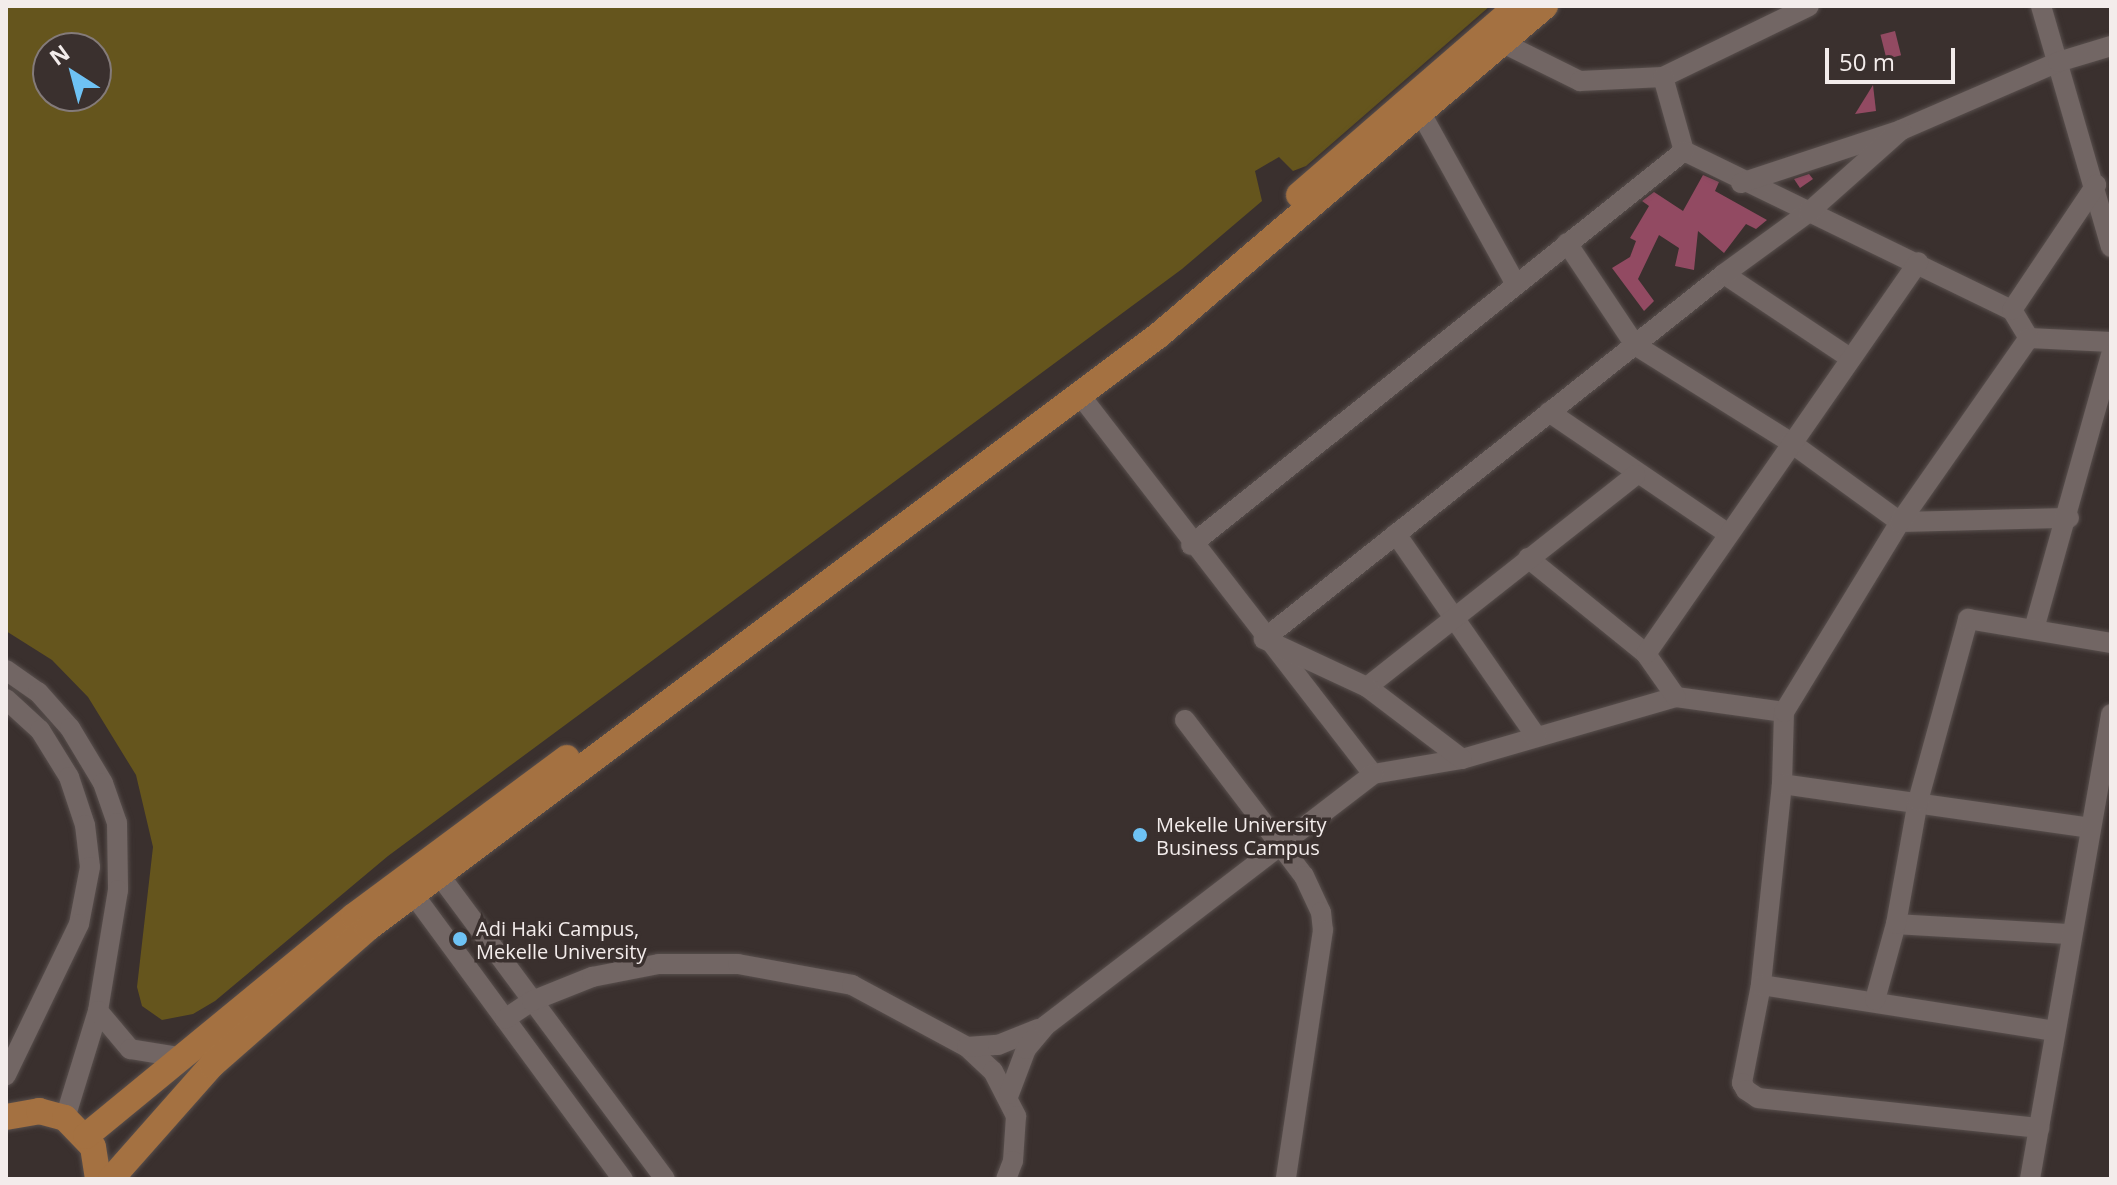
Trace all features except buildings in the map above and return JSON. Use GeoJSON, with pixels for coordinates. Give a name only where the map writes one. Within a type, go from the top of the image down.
{"type":"FeatureCollection","features":[{"type":"Feature","properties":{"kind":"main road"},"geometry":{"type":"LineString","coordinates":[[86,1136],[179,1057],[223,1027],[354,916],[1153,319],[1517,6]]}},
{"type":"Feature","properties":{"kind":"main road"},"geometry":{"type":"LineString","coordinates":[[111,1179],[246,1032],[414,895],[1080,395],[1422,115],[1545,6]]}},
{"type":"Feature","properties":{"kind":"main road"},"geometry":{"type":"LineString","coordinates":[[6,1117],[39,1111],[65,1118],[86,1136],[97,1160],[98,1179]]}},
{"type":"Feature","properties":{"kind":"street"},"geometry":{"type":"LineString","coordinates":[[1503,43],[1580,81],[1663,77],[1809,6]]}},
{"type":"Feature","properties":{"kind":"street"},"geometry":{"type":"LineString","coordinates":[[2041,6],[2096,185],[2111,247]]}},
{"type":"Feature","properties":{"kind":"street"},"geometry":{"type":"LineString","coordinates":[[1741,183],[1901,130],[2058,62],[2111,46]]}},
{"type":"Feature","properties":{"kind":"street"},"geometry":{"type":"LineString","coordinates":[[1663,77],[1684,151],[1741,183],[1918,262],[2012,310],[2029,338]]}},
{"type":"Feature","properties":{"kind":"street"},"geometry":{"type":"LineString","coordinates":[[1422,115],[1515,283]]}},
{"type":"Feature","properties":{"kind":"street"},"geometry":{"type":"LineString","coordinates":[[1264,639],[1724,274],[1809,212],[1901,130]]}},
{"type":"Feature","properties":{"kind":"street"},"geometry":{"type":"LineString","coordinates":[[1191,545],[1684,151]]}},
{"type":"Feature","properties":{"kind":"street"},"geometry":{"type":"LineString","coordinates":[[2012,310],[2096,185]]}},
{"type":"Feature","properties":{"kind":"street"},"geometry":{"type":"LineString","coordinates":[[1567,243],[1635,345],[1790,442],[1900,522],[2069,518]]}},
{"type":"Feature","properties":{"kind":"street"},"geometry":{"type":"LineString","coordinates":[[1646,654],[1790,442],[1918,262]]}},
{"type":"Feature","properties":{"kind":"street"},"geometry":{"type":"LineString","coordinates":[[1724,274],[1850,358]]}},
{"type":"Feature","properties":{"kind":"street"},"geometry":{"type":"LineString","coordinates":[[2029,338],[2111,342]]}},
{"type":"Feature","properties":{"kind":"street"},"geometry":{"type":"LineString","coordinates":[[2029,338],[1900,522],[1784,712],[1782,784],[1761,985],[1742,1083],[1751,1096],[2039,1128]]}},
{"type":"Feature","properties":{"kind":"street"},"geometry":{"type":"LineString","coordinates":[[2034,629],[2069,518],[2111,355]]}},
{"type":"Feature","properties":{"kind":"street"},"geometry":{"type":"LineString","coordinates":[[1080,395],[1191,545],[1373,774]]}},
{"type":"Feature","properties":{"kind":"street"},"geometry":{"type":"LineString","coordinates":[[1549,412],[1635,475],[1727,533]]}},
{"type":"Feature","properties":{"kind":"street"},"geometry":{"type":"LineString","coordinates":[[1367,687],[1635,475]]}},
{"type":"Feature","properties":{"kind":"street"},"geometry":{"type":"LineString","coordinates":[[1396,534],[1536,736]]}},
{"type":"Feature","properties":{"kind":"street"},"geometry":{"type":"LineString","coordinates":[[1528,558],[1646,654],[1676,697]]}},
{"type":"Feature","properties":{"kind":"street"},"geometry":{"type":"LineString","coordinates":[[1875,1000],[1896,924],[1918,801],[1968,619],[2111,643]]}},
{"type":"Feature","properties":{"kind":"street"},"geometry":{"type":"LineString","coordinates":[[1264,639],[1367,687],[1462,759]]}},
{"type":"Feature","properties":{"kind":"street"},"geometry":{"type":"LineString","coordinates":[[6,670],[38,692],[82,745],[117,823],[118,890],[98,1011],[65,1118]]}},
{"type":"Feature","properties":{"kind":"street"},"geometry":{"type":"LineString","coordinates":[[1009,1094],[1026,1049],[1045,1026],[1373,774],[1462,759],[1676,697],[1784,712]]}},
{"type":"Feature","properties":{"kind":"street"},"geometry":{"type":"LineString","coordinates":[[6,699],[40,730],[69,777],[85,825],[90,867],[79,924],[6,1075]]}},
{"type":"Feature","properties":{"kind":"street"},"geometry":{"type":"LineString","coordinates":[[2030,1179],[2111,714]]}},
{"type":"Feature","properties":{"kind":"street"},"geometry":{"type":"LineString","coordinates":[[1185,720],[1315,892],[1323,930],[1286,1179]]}},
{"type":"Feature","properties":{"kind":"street"},"geometry":{"type":"LineString","coordinates":[[1782,784],[1918,801],[2090,828]]}},
{"type":"Feature","properties":{"kind":"street"},"geometry":{"type":"LineString","coordinates":[[440,876],[665,1179]]}},
{"type":"Feature","properties":{"kind":"street"},"geometry":{"type":"LineString","coordinates":[[414,895],[623,1179]]}},
{"type":"Feature","properties":{"kind":"street"},"geometry":{"type":"LineString","coordinates":[[1896,924],[2071,934]]}},
{"type":"Feature","properties":{"kind":"street"},"geometry":{"type":"LineString","coordinates":[[505,1019],[532,1001],[626,969],[699,961],[738,964],[852,985],[967,1047],[1009,1094],[1016,1116],[1013,1161],[1006,1179]]}},
{"type":"Feature","properties":{"kind":"street"},"geometry":{"type":"LineString","coordinates":[[1761,985],[1875,1000],[2054,1031]]}},
{"type":"Feature","properties":{"kind":"street"},"geometry":{"type":"LineString","coordinates":[[98,1011],[130,1049],[179,1057]]}},
{"type":"Feature","properties":{"kind":"street"},"geometry":{"type":"LineString","coordinates":[[967,1047],[998,1045],[1045,1026]]}},
{"type":"Feature","properties":{"kind":"shaded area"},"geometry":{"type":"Polygon","coordinates":[[[6,6],[1490,6],[1306,166],[1293,171],[1279,157],[1255,171],[1262,201],[1182,269],[388,856],[215,1001],[193,1014],[162,1020],[142,1006],[137,987],[153,847],[136,775],[88,697],[52,660],[6,631],[6,6]]]}},
{"type":"Feature","properties":{"kind":"place","name":"Mekelle University Business Campus"},"geometry":{"type":"Point","coordinates":[1140,835]}},
{"type":"Feature","properties":{"kind":"place","name":"Adi Haki Campus, Mekelle University"},"geometry":{"type":"Point","coordinates":[460,939]}}]}
